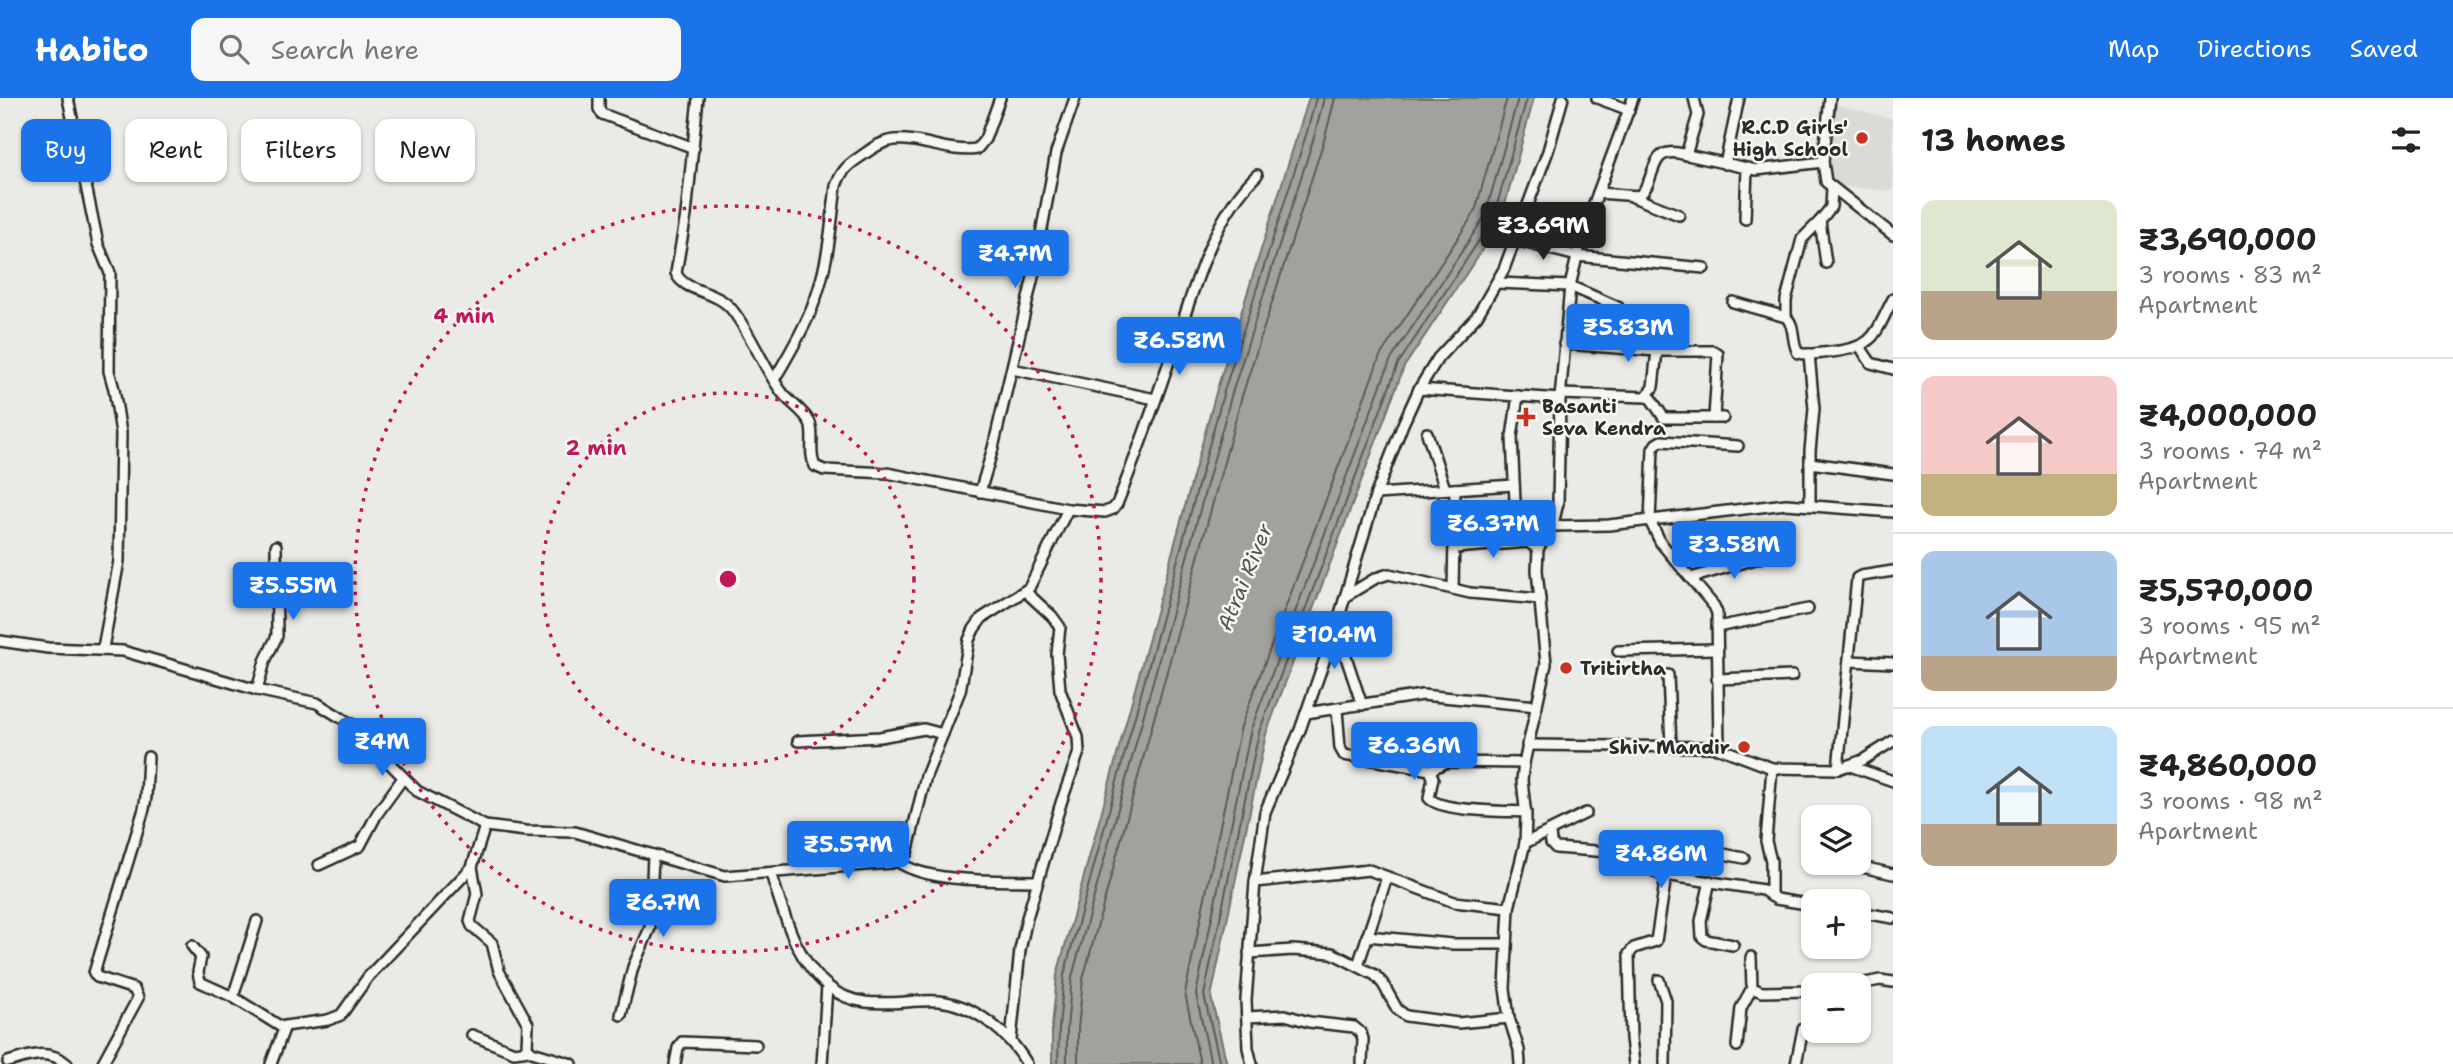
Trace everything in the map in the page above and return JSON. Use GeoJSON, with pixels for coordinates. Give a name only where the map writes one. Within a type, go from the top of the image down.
{"type":"FeatureCollection","features":[{"type":"Feature","properties":{"kind":"street"},"geometry":{"type":"LineString","coordinates":[[68,98],[98,244],[110,273],[109,371],[121,433],[119,561],[103,648]]}},
{"type":"Feature","properties":{"kind":"street"},"geometry":{"type":"LineString","coordinates":[[599,98],[602,114],[694,148]]}},
{"type":"Feature","properties":{"kind":"street"},"geometry":{"type":"LineString","coordinates":[[698,98],[686,215],[676,274],[682,283],[713,294],[730,307],[791,405],[806,417],[811,429],[813,463],[820,469],[887,473],[1068,509],[1105,512],[1113,509],[1134,461],[1201,270],[1222,221],[1238,195],[1257,175]]}},
{"type":"Feature","properties":{"kind":"street"},"geometry":{"type":"LineString","coordinates":[[774,380],[798,338],[816,297],[825,264],[836,186],[846,166],[874,147],[889,141],[962,151],[977,149],[985,139],[1000,98]]}},
{"type":"Feature","properties":{"kind":"street"},"geometry":{"type":"LineString","coordinates":[[980,492],[1033,276],[1056,153],[1074,98]]}},
{"type":"Feature","properties":{"kind":"street"},"geometry":{"type":"LineString","coordinates":[[1252,1064],[1247,1017],[1249,953],[1265,812],[1306,713],[1388,461],[1419,388],[1438,358],[1477,316],[1497,283],[1548,151],[1563,98]]}},
{"type":"Feature","properties":{"kind":"street"},"geometry":{"type":"LineString","coordinates":[[1597,98],[1629,110]]}},
{"type":"Feature","properties":{"kind":"street"},"geometry":{"type":"LineString","coordinates":[[1520,1064],[1505,988],[1509,908],[1525,843],[1526,812],[1522,780],[1524,763],[1546,664],[1538,549],[1551,526],[1558,503],[1560,397],[1570,286],[1598,192],[1633,98]]}},
{"type":"Feature","properties":{"kind":"street"},"geometry":{"type":"LineString","coordinates":[[1686,155],[1698,115],[1694,98]]}},
{"type":"Feature","properties":{"kind":"street"},"geometry":{"type":"LineString","coordinates":[[1725,164],[1739,98]]}},
{"type":"Feature","properties":{"kind":"street"},"geometry":{"type":"LineString","coordinates":[[1830,98],[1823,162],[1826,182],[1893,235]]}},
{"type":"Feature","properties":{"kind":"street"},"geometry":{"type":"LineString","coordinates":[[1631,197],[1644,191],[1662,153],[1671,152],[1747,169],[1774,169],[1823,162]]}},
{"type":"Feature","properties":{"kind":"street"},"geometry":{"type":"LineString","coordinates":[[1745,219],[1747,169]]}},
{"type":"Feature","properties":{"kind":"street"},"geometry":{"type":"LineString","coordinates":[[1832,188],[1831,207],[1802,239],[1786,300],[1786,317],[1792,326],[1795,350],[1809,354],[1860,347],[1880,326],[1893,299]]}},
{"type":"Feature","properties":{"kind":"street"},"geometry":{"type":"LineString","coordinates":[[1598,192],[1631,197],[1679,215]]}},
{"type":"Feature","properties":{"kind":"street"},"geometry":{"type":"LineString","coordinates":[[1820,221],[1826,263]]}},
{"type":"Feature","properties":{"kind":"street"},"geometry":{"type":"LineString","coordinates":[[1515,240],[1577,256],[1704,268]]}},
{"type":"Feature","properties":{"kind":"street"},"geometry":{"type":"LineString","coordinates":[[1497,283],[1570,286],[1618,307],[1629,349]]}},
{"type":"Feature","properties":{"kind":"street"},"geometry":{"type":"LineString","coordinates":[[1733,302],[1786,317]]}},
{"type":"Feature","properties":{"kind":"street"},"geometry":{"type":"LineString","coordinates":[[1564,344],[1657,351],[1713,351],[1718,354],[1718,418],[1664,418],[1648,396]]}},
{"type":"Feature","properties":{"kind":"street"},"geometry":{"type":"LineString","coordinates":[[1860,347],[1871,363],[1893,369]]}},
{"type":"Feature","properties":{"kind":"street"},"geometry":{"type":"LineString","coordinates":[[1419,388],[1518,396],[1640,398],[1648,396],[1653,387],[1657,351]]}},
{"type":"Feature","properties":{"kind":"street"},"geometry":{"type":"LineString","coordinates":[[1809,354],[1814,409],[1810,505]]}},
{"type":"Feature","properties":{"kind":"street"},"geometry":{"type":"LineString","coordinates":[[1012,369],[1155,399]]}},
{"type":"Feature","properties":{"kind":"street"},"geometry":{"type":"LineString","coordinates":[[1518,396],[1512,426],[1516,523],[1522,538],[1538,549]]}},
{"type":"Feature","properties":{"kind":"street"},"geometry":{"type":"LineString","coordinates":[[1427,433],[1450,489],[1455,548],[1453,589]]}},
{"type":"Feature","properties":{"kind":"street"},"geometry":{"type":"LineString","coordinates":[[1719,748],[1717,613],[1661,543],[1650,521],[1653,449],[1661,441],[1738,446]]}},
{"type":"Feature","properties":{"kind":"street"},"geometry":{"type":"LineString","coordinates":[[1810,463],[1893,474]]}},
{"type":"Feature","properties":{"kind":"street"},"geometry":{"type":"LineString","coordinates":[[1376,494],[1514,485]]}},
{"type":"Feature","properties":{"kind":"street"},"geometry":{"type":"LineString","coordinates":[[1551,526],[1609,525],[1786,504],[1893,512]]}},
{"type":"Feature","properties":{"kind":"street"},"geometry":{"type":"LineString","coordinates":[[0,641],[48,648],[103,648],[146,656],[257,690],[307,700],[328,709],[351,724],[417,791],[485,826],[526,831],[575,832],[725,876],[897,862],[907,853],[926,776],[960,691],[969,640],[974,629],[982,618],[1026,592],[1068,509]]}},
{"type":"Feature","properties":{"kind":"street"},"geometry":{"type":"LineString","coordinates":[[1455,548],[1528,542]]}},
{"type":"Feature","properties":{"kind":"street"},"geometry":{"type":"LineString","coordinates":[[257,690],[265,661],[277,636],[276,546]]}},
{"type":"Feature","properties":{"kind":"street"},"geometry":{"type":"LineString","coordinates":[[1691,578],[1769,555]]}},
{"type":"Feature","properties":{"kind":"street"},"geometry":{"type":"LineString","coordinates":[[1838,769],[1857,578],[1893,571]]}},
{"type":"Feature","properties":{"kind":"street"},"geometry":{"type":"LineString","coordinates":[[1346,596],[1376,578],[1389,574],[1497,597],[1540,599]]}},
{"type":"Feature","properties":{"kind":"street"},"geometry":{"type":"LineString","coordinates":[[1011,1040],[1020,950],[1038,881],[1061,803],[1079,757],[1080,746],[1061,695],[1057,660],[1060,627],[1026,592]]}},
{"type":"Feature","properties":{"kind":"street"},"geometry":{"type":"LineString","coordinates":[[1717,627],[1808,610]]}},
{"type":"Feature","properties":{"kind":"street"},"geometry":{"type":"LineString","coordinates":[[1336,627],[1362,705]]}},
{"type":"Feature","properties":{"kind":"street"},"geometry":{"type":"LineString","coordinates":[[1618,651],[1716,649]]}},
{"type":"Feature","properties":{"kind":"street"},"geometry":{"type":"LineString","coordinates":[[1849,661],[1893,663]]}},
{"type":"Feature","properties":{"kind":"street"},"geometry":{"type":"LineString","coordinates":[[1668,674],[1671,746]]}},
{"type":"Feature","properties":{"kind":"street"},"geometry":{"type":"LineString","coordinates":[[1717,679],[1792,676]]}},
{"type":"Feature","properties":{"kind":"street"},"geometry":{"type":"LineString","coordinates":[[1306,713],[1422,695],[1537,706]]}},
{"type":"Feature","properties":{"kind":"street"},"geometry":{"type":"LineString","coordinates":[[1338,709],[1340,748],[1344,755],[1430,770],[1447,762],[1524,763]]}},
{"type":"Feature","properties":{"kind":"street"},"geometry":{"type":"LineString","coordinates":[[798,741],[880,737],[924,729],[943,734]]}},
{"type":"Feature","properties":{"kind":"street"},"geometry":{"type":"LineString","coordinates":[[1527,745],[1719,748],[1772,768],[1838,769],[1850,766],[1893,741]]}},
{"type":"Feature","properties":{"kind":"street"},"geometry":{"type":"LineString","coordinates":[[102,1064],[138,998],[134,989],[97,978],[94,973],[144,809],[148,757]]}},
{"type":"Feature","properties":{"kind":"street"},"geometry":{"type":"LineString","coordinates":[[1850,766],[1893,781]]}},
{"type":"Feature","properties":{"kind":"street"},"geometry":{"type":"LineString","coordinates":[[1770,895],[1771,861],[1766,841],[1772,768]]}},
{"type":"Feature","properties":{"kind":"street"},"geometry":{"type":"LineString","coordinates":[[1430,770],[1433,778],[1429,798],[1433,803],[1474,810],[1526,812]]}},
{"type":"Feature","properties":{"kind":"street"},"geometry":{"type":"LineString","coordinates":[[319,865],[360,846],[377,814],[403,778]]}},
{"type":"Feature","properties":{"kind":"street"},"geometry":{"type":"LineString","coordinates":[[1525,843],[1586,813]]}},
{"type":"Feature","properties":{"kind":"street"},"geometry":{"type":"LineString","coordinates":[[271,1064],[283,1028],[289,1024],[336,1018],[341,1015],[374,971],[471,867],[485,826]]}},
{"type":"Feature","properties":{"kind":"street"},"geometry":{"type":"LineString","coordinates":[[1550,832],[1551,843],[1556,848],[1635,854],[1643,858],[1652,871],[1666,876],[1763,890],[1789,902],[1801,904]]}},
{"type":"Feature","properties":{"kind":"street"},"geometry":{"type":"LineString","coordinates":[[1682,878],[1691,853],[1698,849],[1744,858]]}},
{"type":"Feature","properties":{"kind":"street"},"geometry":{"type":"LineString","coordinates":[[621,1015],[634,967],[650,928],[653,855]]}},
{"type":"Feature","properties":{"kind":"street"},"geometry":{"type":"LineString","coordinates":[[897,862],[907,869],[930,874],[978,880],[1038,881]]}},
{"type":"Feature","properties":{"kind":"street"},"geometry":{"type":"LineString","coordinates":[[471,867],[477,894],[470,921],[472,926],[492,943],[499,971],[528,1024],[528,1050]]}},
{"type":"Feature","properties":{"kind":"street"},"geometry":{"type":"LineString","coordinates":[[1255,882],[1360,869],[1454,902],[1509,908]]}},
{"type":"Feature","properties":{"kind":"street"},"geometry":{"type":"LineString","coordinates":[[1871,869],[1893,874]]}},
{"type":"Feature","properties":{"kind":"street"},"geometry":{"type":"LineString","coordinates":[[771,874],[801,953],[827,986],[851,999],[875,1004],[933,1001],[950,1003],[971,1011],[1011,1040],[1027,1064]]}},
{"type":"Feature","properties":{"kind":"street"},"geometry":{"type":"LineString","coordinates":[[1634,1064],[1630,1038],[1629,954],[1632,949],[1656,941],[1666,876]]}},
{"type":"Feature","properties":{"kind":"street"},"geometry":{"type":"LineString","coordinates":[[1358,965],[1387,877]]}},
{"type":"Feature","properties":{"kind":"street"},"geometry":{"type":"LineString","coordinates":[[1710,881],[1701,921],[1702,937],[1733,945]]}},
{"type":"Feature","properties":{"kind":"street"},"geometry":{"type":"LineString","coordinates":[[1871,914],[1893,918]]}},
{"type":"Feature","properties":{"kind":"street"},"geometry":{"type":"LineString","coordinates":[[233,997],[257,921]]}},
{"type":"Feature","properties":{"kind":"street"},"geometry":{"type":"LineString","coordinates":[[1367,936],[1415,942],[1507,944]]}},
{"type":"Feature","properties":{"kind":"street"},"geometry":{"type":"LineString","coordinates":[[192,946],[201,957],[198,972],[200,982],[233,997],[283,1028]]}},
{"type":"Feature","properties":{"kind":"street"},"geometry":{"type":"LineString","coordinates":[[1249,953],[1332,953],[1375,975],[1397,1010],[1406,1016],[1458,1023],[1509,1018]]}},
{"type":"Feature","properties":{"kind":"street"},"geometry":{"type":"LineString","coordinates":[[1737,1046],[1741,1009],[1752,988],[1751,957]]}},
{"type":"Feature","properties":{"kind":"street"},"geometry":{"type":"LineString","coordinates":[[1659,979],[1666,1001],[1665,1064]]}},
{"type":"Feature","properties":{"kind":"street"},"geometry":{"type":"LineString","coordinates":[[1871,982],[1893,982]]}},
{"type":"Feature","properties":{"kind":"street"},"geometry":{"type":"LineString","coordinates":[[822,1064],[827,986]]}},
{"type":"Feature","properties":{"kind":"street"},"geometry":{"type":"LineString","coordinates":[[1752,988],[1762,992],[1801,991]]}},
{"type":"Feature","properties":{"kind":"street"},"geometry":{"type":"LineString","coordinates":[[1247,1017],[1285,1015],[1309,1022],[1354,1027],[1362,1033],[1362,1064]]}},
{"type":"Feature","properties":{"kind":"street"},"geometry":{"type":"LineString","coordinates":[[472,1035],[514,1052],[528,1050],[572,1064]]}},
{"type":"Feature","properties":{"kind":"street"},"geometry":{"type":"LineString","coordinates":[[675,1064],[682,1042],[756,1045]]}},
{"type":"Feature","properties":{"kind":"street"},"geometry":{"type":"LineString","coordinates":[[1796,1064],[1801,1043]]}},
{"type":"Feature","properties":{"kind":"street"},"geometry":{"type":"LineString","coordinates":[[8,1062],[50,1054],[67,1064]]}},
{"type":"Feature","properties":{"kind":"shaded area","name":"R.C.D Girls' High School"},"geometry":{"type":"Polygon","coordinates":[[[1834,104],[1893,119],[1893,191],[1834,186],[1830,170],[1830,124],[1834,104]]]}},
{"type":"Feature","properties":{"kind":"water","name":"Atrai River"},"geometry":{"type":"Polygon","coordinates":[[[1309,98],[1534,98],[1500,223],[1404,367],[1266,734],[1211,997],[1227,1064],[1052,1064],[1057,975],[1217,389],[1309,98]]]}},
{"type":"Feature","properties":{"kind":"place","name":"R.C.D Girls' High School"},"geometry":{"type":"Point","coordinates":[1862,138]}},
{"type":"Feature","properties":{"kind":"place","name":"Basanti Seva Kendra"},"geometry":{"type":"Point","coordinates":[1526,417]}},
{"type":"Feature","properties":{"kind":"place","name":"Tritirtha"},"geometry":{"type":"Point","coordinates":[1566,668]}},
{"type":"Feature","properties":{"kind":"place","name":"Shiv Mandir"},"geometry":{"type":"Point","coordinates":[1744,747]}}]}
